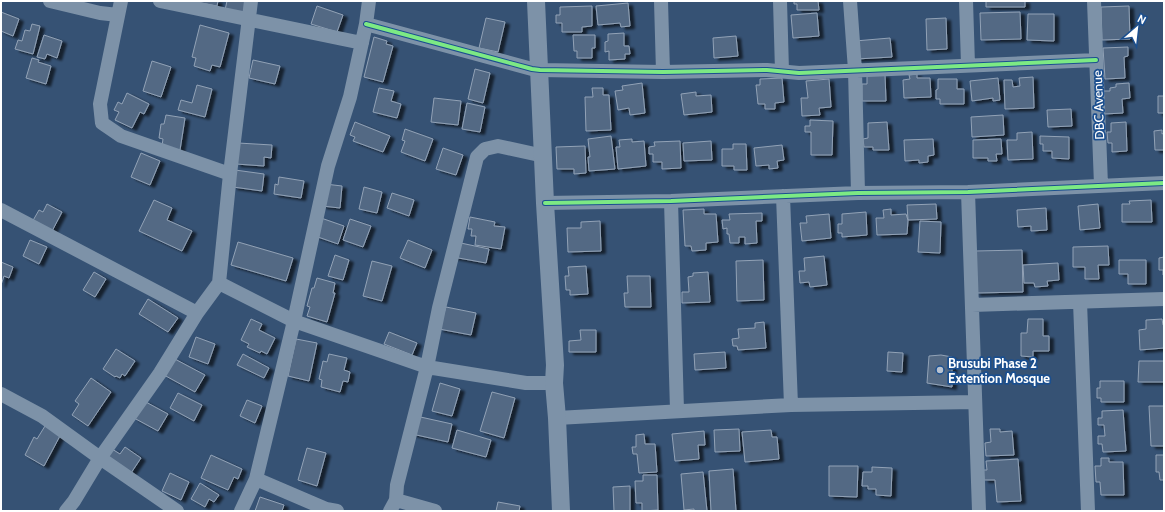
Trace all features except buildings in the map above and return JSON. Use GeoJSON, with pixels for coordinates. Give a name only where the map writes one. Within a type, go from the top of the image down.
{"type":"FeatureCollection","features":[{"type":"Feature","properties":{"kind":"street"},"geometry":{"type":"LineString","coordinates":[[50,1],[100,13],[119,8],[100,104],[102,123],[121,136],[230,174]]}},
{"type":"Feature","properties":{"kind":"street"},"geometry":{"type":"LineString","coordinates":[[160,1],[362,43]]}},
{"type":"Feature","properties":{"kind":"street"},"geometry":{"type":"LineString","coordinates":[[66,511],[74,501],[100,458],[160,373],[197,314],[219,283],[230,174],[251,1]]}},
{"type":"Feature","properties":{"kind":"street"},"geometry":{"type":"LineString","coordinates":[[241,511],[256,479],[294,321],[328,166],[350,97],[366,24],[369,1]]}},
{"type":"Feature","properties":{"kind":"street"},"geometry":{"type":"LineString","coordinates":[[536,1],[561,511]]}},
{"type":"Feature","properties":{"kind":"street"},"geometry":{"type":"LineString","coordinates":[[661,1],[663,72]]}},
{"type":"Feature","properties":{"kind":"street"},"geometry":{"type":"LineString","coordinates":[[780,1],[782,71]]}},
{"type":"Feature","properties":{"kind":"street"},"geometry":{"type":"LineString","coordinates":[[850,1],[858,193]]}},
{"type":"Feature","properties":{"kind":"street"},"geometry":{"type":"LineString","coordinates":[[966,1],[968,65]]}},
{"type":"Feature","properties":{"kind":"street","name":"DBC Avenue"},"geometry":{"type":"LineString","coordinates":[[1094,1],[1101,185]]}},
{"type":"Feature","properties":{"kind":"street"},"geometry":{"type":"LineString","coordinates":[[366,24],[540,70],[663,72],[782,71],[799,73],[1096,60]]}},
{"type":"Feature","properties":{"kind":"street"},"geometry":{"type":"LineString","coordinates":[[435,511],[393,505],[427,367],[439,308],[478,157],[485,149],[498,146],[544,156]]}},
{"type":"Feature","properties":{"kind":"street"},"geometry":{"type":"LineString","coordinates":[[545,203],[671,201],[858,193],[968,192],[1164,183]]}},
{"type":"Feature","properties":{"kind":"street"},"geometry":{"type":"LineString","coordinates":[[968,192],[978,511]]}},
{"type":"Feature","properties":{"kind":"street"},"geometry":{"type":"LineString","coordinates":[[783,196],[791,405]]}},
{"type":"Feature","properties":{"kind":"street"},"geometry":{"type":"LineString","coordinates":[[671,201],[677,410]]}},
{"type":"Feature","properties":{"kind":"street"},"geometry":{"type":"LineString","coordinates":[[1,210],[197,314]]}},
{"type":"Feature","properties":{"kind":"street"},"geometry":{"type":"LineString","coordinates":[[219,283],[294,321],[427,367],[526,383],[554,383]]}},
{"type":"Feature","properties":{"kind":"street"},"geometry":{"type":"LineString","coordinates":[[972,306],[1164,299]]}},
{"type":"Feature","properties":{"kind":"street"},"geometry":{"type":"LineString","coordinates":[[1080,302],[1088,511]]}},
{"type":"Feature","properties":{"kind":"street"},"geometry":{"type":"LineString","coordinates":[[1,394],[42,416],[177,511]]}},
{"type":"Feature","properties":{"kind":"street"},"geometry":{"type":"LineString","coordinates":[[557,418],[677,410],[791,405],[975,402]]}},
{"type":"Feature","properties":{"kind":"street"},"geometry":{"type":"LineString","coordinates":[[256,479],[326,508],[337,511]]}},
{"type":"Feature","properties":{"kind":"cycle path"},"geometry":{"type":"LineString","coordinates":[[366,24],[540,70],[663,72],[767,70],[799,73],[1096,60]]}},
{"type":"Feature","properties":{"kind":"cycle path"},"geometry":{"type":"LineString","coordinates":[[545,203],[671,201],[858,193],[968,192],[1164,183]]}},
{"type":"Feature","properties":{"kind":"place","name":"Brusubi Phase 2 Extention Mosque"},"geometry":{"type":"Point","coordinates":[940,370]}}]}
